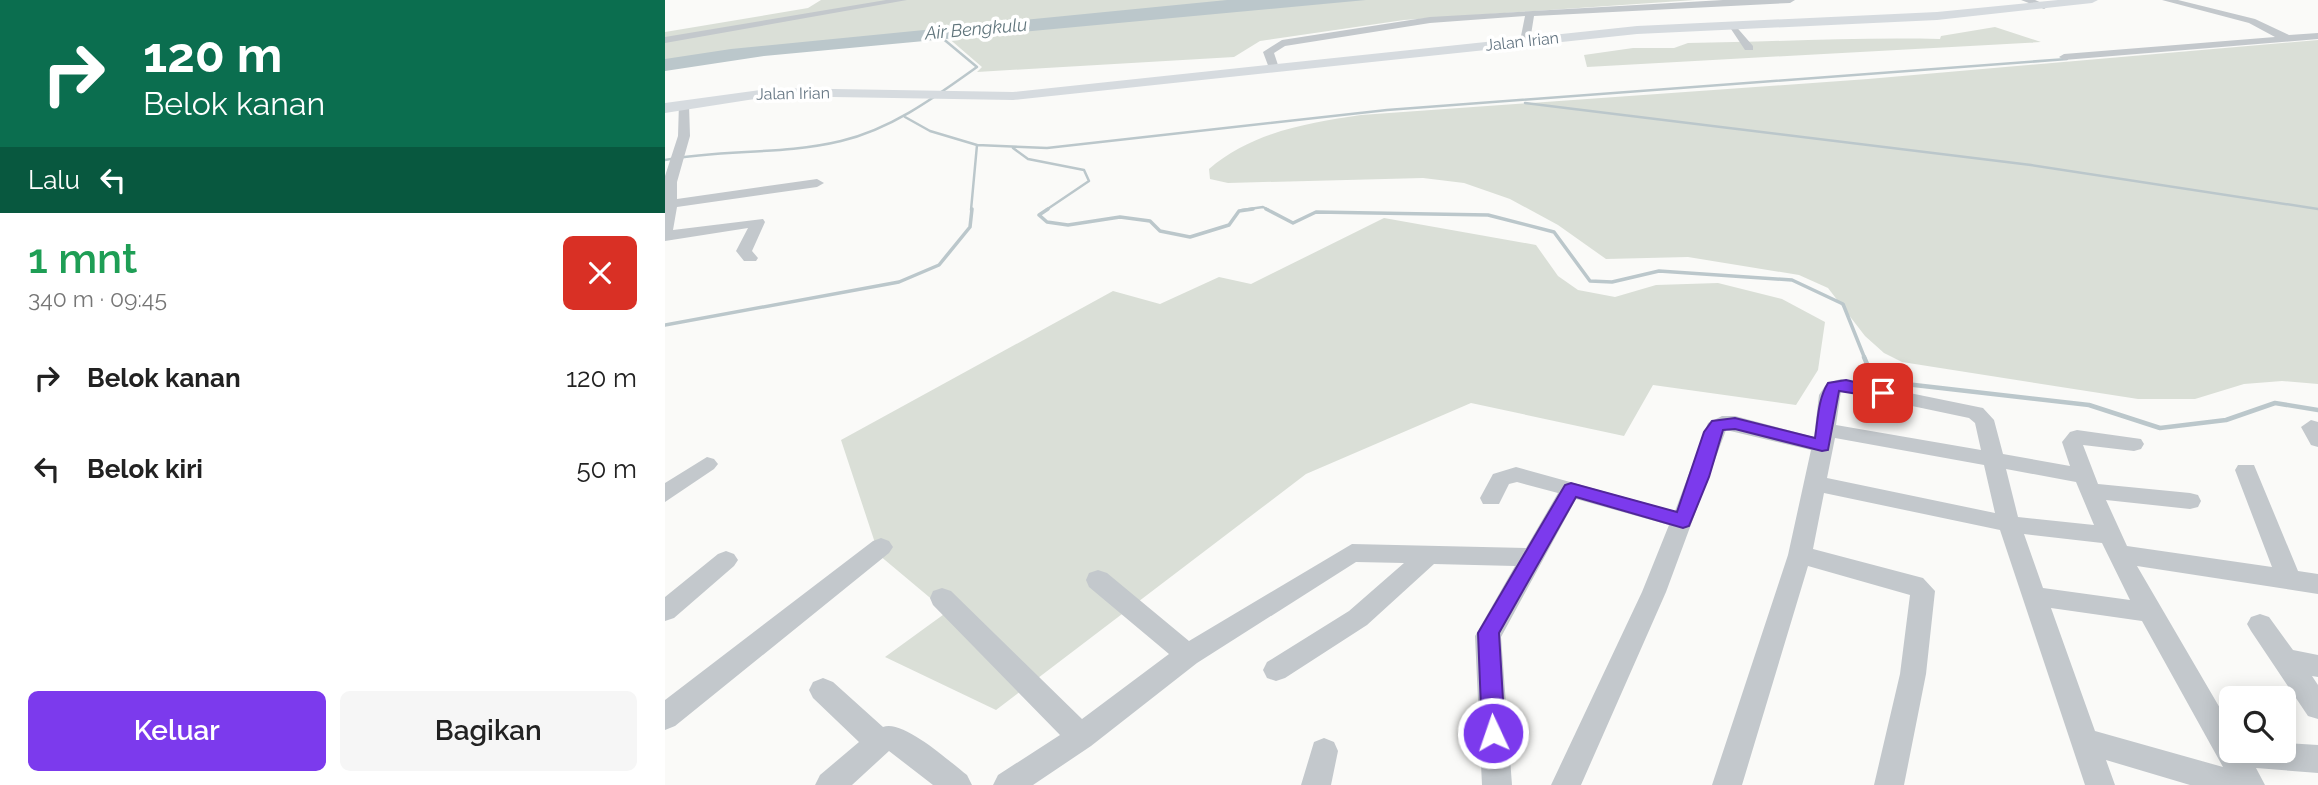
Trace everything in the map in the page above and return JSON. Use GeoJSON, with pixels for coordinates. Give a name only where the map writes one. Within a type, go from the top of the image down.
{"type":"FeatureCollection","features":[{"type":"Feature","properties":{"kind":"main road","name":"Jalan Irian"},"geometry":{"type":"LineString","coordinates":[[665,108],[774,92],[1013,96],[1685,26],[1937,16],[2092,0]]}},
{"type":"Feature","properties":{"kind":"street"},"geometry":{"type":"LineString","coordinates":[[665,40],[897,0]]}},
{"type":"Feature","properties":{"kind":"street"},"geometry":{"type":"LineString","coordinates":[[1274,68],[1268,52],[1288,41],[1419,21],[1790,0]]}},
{"type":"Feature","properties":{"kind":"street"},"geometry":{"type":"LineString","coordinates":[[2026,0],[2044,6]]}},
{"type":"Feature","properties":{"kind":"street"},"geometry":{"type":"LineString","coordinates":[[2167,0],[2246,19],[2289,39]]}},
{"type":"Feature","properties":{"kind":"street"},"geometry":{"type":"LineString","coordinates":[[1674,5],[1685,26]]}},
{"type":"Feature","properties":{"kind":"street"},"geometry":{"type":"LineString","coordinates":[[1525,41],[1530,13]]}},
{"type":"Feature","properties":{"kind":"street"},"geometry":{"type":"LineString","coordinates":[[1730,25],[1749,48]]}},
{"type":"Feature","properties":{"kind":"street"},"geometry":{"type":"LineString","coordinates":[[2064,57],[2318,36]]}},
{"type":"Feature","properties":{"kind":"street"},"geometry":{"type":"LineString","coordinates":[[2124,40],[2144,51]]}},
{"type":"Feature","properties":{"kind":"street"},"geometry":{"type":"LineString","coordinates":[[665,231],[670,204],[670,182],[684,136],[683,105]]}},
{"type":"Feature","properties":{"kind":"street"},"geometry":{"type":"LineString","coordinates":[[670,204],[817,183]]}},
{"type":"Feature","properties":{"kind":"street"},"geometry":{"type":"LineString","coordinates":[[665,236],[758,222],[744,251],[750,258]]}},
{"type":"Feature","properties":{"kind":"street"},"geometry":{"type":"LineString","coordinates":[[1727,785],[1800,555],[1824,438],[1831,389],[1837,385],[1976,413],[1985,423],[2009,524],[2100,785]]}},
{"type":"Feature","properties":{"kind":"street"},"geometry":{"type":"LineString","coordinates":[[1566,785],[1683,521],[1700,477],[1712,432],[1718,425],[1735,424],[1993,462],[2089,484],[2190,501]]}},
{"type":"Feature","properties":{"kind":"street"},"geometry":{"type":"LineString","coordinates":[[2134,444],[2073,439],[2114,545],[2147,612],[2219,733]]}},
{"type":"Feature","properties":{"kind":"street"},"geometry":{"type":"LineString","coordinates":[[669,488],[707,464]]}},
{"type":"Feature","properties":{"kind":"street"},"geometry":{"type":"LineString","coordinates":[[2246,470],[2289,579]]}},
{"type":"Feature","properties":{"kind":"street"},"geometry":{"type":"LineString","coordinates":[[1491,498],[1501,479],[1510,474],[1683,521]]}},
{"type":"Feature","properties":{"kind":"street"},"geometry":{"type":"LineString","coordinates":[[1814,483],[2318,584]]}},
{"type":"Feature","properties":{"kind":"street"},"geometry":{"type":"LineString","coordinates":[[1497,785],[1488,636],[1571,489]]}},
{"type":"Feature","properties":{"kind":"street"},"geometry":{"type":"LineString","coordinates":[[665,717],[881,547]]}},
{"type":"Feature","properties":{"kind":"street"},"geometry":{"type":"LineString","coordinates":[[1008,785],[1081,737],[1188,655],[1352,553],[1534,557]]}},
{"type":"Feature","properties":{"kind":"street"},"geometry":{"type":"LineString","coordinates":[[1276,670],[1357,618],[1430,554]]}},
{"type":"Feature","properties":{"kind":"street"},"geometry":{"type":"LineString","coordinates":[[1800,555],[1914,584],[1923,591],[1913,674],[1889,785]]}},
{"type":"Feature","properties":{"kind":"street"},"geometry":{"type":"LineString","coordinates":[[665,611],[726,560]]}},
{"type":"Feature","properties":{"kind":"street"},"geometry":{"type":"LineString","coordinates":[[1098,580],[1188,655]]}},
{"type":"Feature","properties":{"kind":"street"},"geometry":{"type":"LineString","coordinates":[[2033,596],[2147,612]]}},
{"type":"Feature","properties":{"kind":"street"},"geometry":{"type":"LineString","coordinates":[[942,598],[1081,737]]}},
{"type":"Feature","properties":{"kind":"street"},"geometry":{"type":"LineString","coordinates":[[2260,624],[2318,707]]}},
{"type":"Feature","properties":{"kind":"street"},"geometry":{"type":"LineString","coordinates":[[2283,659],[2318,666]]}},
{"type":"Feature","properties":{"kind":"street"},"geometry":{"type":"LineString","coordinates":[[823,690],[879,742]]}},
{"type":"Feature","properties":{"kind":"street"},"geometry":{"type":"LineString","coordinates":[[830,785],[879,742],[889,738],[897,740],[957,785]]}},
{"type":"Feature","properties":{"kind":"street"},"geometry":{"type":"LineString","coordinates":[[2085,741],[2238,785]]}},
{"type":"Feature","properties":{"kind":"street"},"geometry":{"type":"LineString","coordinates":[[1316,785],[1324,751]]}},
{"type":"Feature","properties":{"kind":"street"},"geometry":{"type":"LineString","coordinates":[[2296,757],[2318,759]]}},
{"type":"Feature","properties":{"kind":"street"},"geometry":{"type":"LineString","coordinates":[[2237,763],[2250,785]]}},
{"type":"Feature","properties":{"kind":"shaded area"},"geometry":{"type":"Polygon","coordinates":[[[821,0],[1695,0],[1404,20],[1260,41],[1234,57],[977,72],[982,67],[946,36],[665,63],[665,32],[808,8],[821,0]]]}},
{"type":"Feature","properties":{"kind":"shaded area"},"geometry":{"type":"Polygon","coordinates":[[[1995,27],[2041,42],[1587,67],[1584,55],[1633,48],[1674,48],[1688,43],[1940,39],[1941,36],[1995,27]]]}},
{"type":"Feature","properties":{"kind":"shaded area"},"geometry":{"type":"Polygon","coordinates":[[[2318,40],[2318,384],[2282,381],[2244,384],[2195,399],[2138,399],[1902,362],[1884,353],[1865,336],[1828,288],[1799,275],[1688,257],[1606,259],[1558,225],[1510,199],[1464,183],[1423,178],[1228,183],[1210,179],[1209,169],[1243,146],[1281,131],[1361,115],[1868,79],[2318,40]]]}},
{"type":"Feature","properties":{"kind":"shaded area"},"geometry":{"type":"Polygon","coordinates":[[[1384,218],[1536,245],[1558,276],[1578,290],[1615,297],[1656,285],[1718,283],[1782,299],[1825,322],[1818,370],[1796,405],[1653,385],[1624,436],[1471,403],[1306,474],[996,710],[885,657],[947,612],[879,555],[841,440],[1113,291],[1160,304],[1219,277],[1251,284],[1384,218]]]}},
{"type":"Feature","properties":{"kind":"water","name":"Air Bengkulu"},"geometry":{"type":"Polygon","coordinates":[[[1227,0],[1366,0],[764,56],[665,71],[665,59],[731,49],[1227,0]]]}},
{"type":"Feature","properties":{"kind":"waterway","name":"Air Bengkulu"},"geometry":{"type":"LineString","coordinates":[[665,160],[819,145],[878,129],[912,111],[977,67],[941,37]]}},
{"type":"Feature","properties":{"kind":"waterway"},"geometry":{"type":"LineString","coordinates":[[977,145],[1047,148],[1387,110],[2067,59]]}},
{"type":"Feature","properties":{"kind":"waterway"},"geometry":{"type":"LineString","coordinates":[[1525,103],[2031,165],[2318,209]]}},
{"type":"Feature","properties":{"kind":"waterway"},"geometry":{"type":"LineString","coordinates":[[905,117],[930,131],[977,145]]}},
{"type":"Feature","properties":{"kind":"waterway"},"geometry":{"type":"LineString","coordinates":[[971,210],[977,145]]}},
{"type":"Feature","properties":{"kind":"waterway"},"geometry":{"type":"LineString","coordinates":[[1013,148],[1028,159],[1084,170],[1089,181],[1046,210]]}},
{"type":"Feature","properties":{"kind":"waterway"},"geometry":{"type":"LineString","coordinates":[[1242,210],[1263,207],[1269,210]]}},
{"type":"Feature","properties":{"kind":"waterway"},"geometry":{"type":"LineString","coordinates":[[665,325],[899,282],[939,265],[970,227],[972,209]]}},
{"type":"Feature","properties":{"kind":"waterway"},"geometry":{"type":"LineString","coordinates":[[1048,209],[1039,215],[1047,222],[1068,225],[1120,217],[1150,221],[1160,231],[1190,237],[1229,225],[1239,211],[1253,209]]}},
{"type":"Feature","properties":{"kind":"waterway"},"geometry":{"type":"LineString","coordinates":[[1266,209],[1293,223],[1316,212],[1488,215],[1554,232],[1590,281],[1612,282],[1659,271],[1792,280],[1843,304],[1865,359]]}},
{"type":"Feature","properties":{"kind":"waterway"},"geometry":{"type":"LineString","coordinates":[[1864,357],[1870,371],[1897,383],[2089,405],[2160,428],[2226,420],[2275,403],[2318,410]]}},
{"type":"Feature","properties":{"kind":"route"},"geometry":{"type":"LineString","coordinates":[[1493,733],[1488,639],[1490,629],[1571,489],[1683,521],[1700,477],[1712,432],[1718,425],[1735,424],[1822,446],[1831,389],[1837,385],[1846,385],[1883,393]]}}]}
